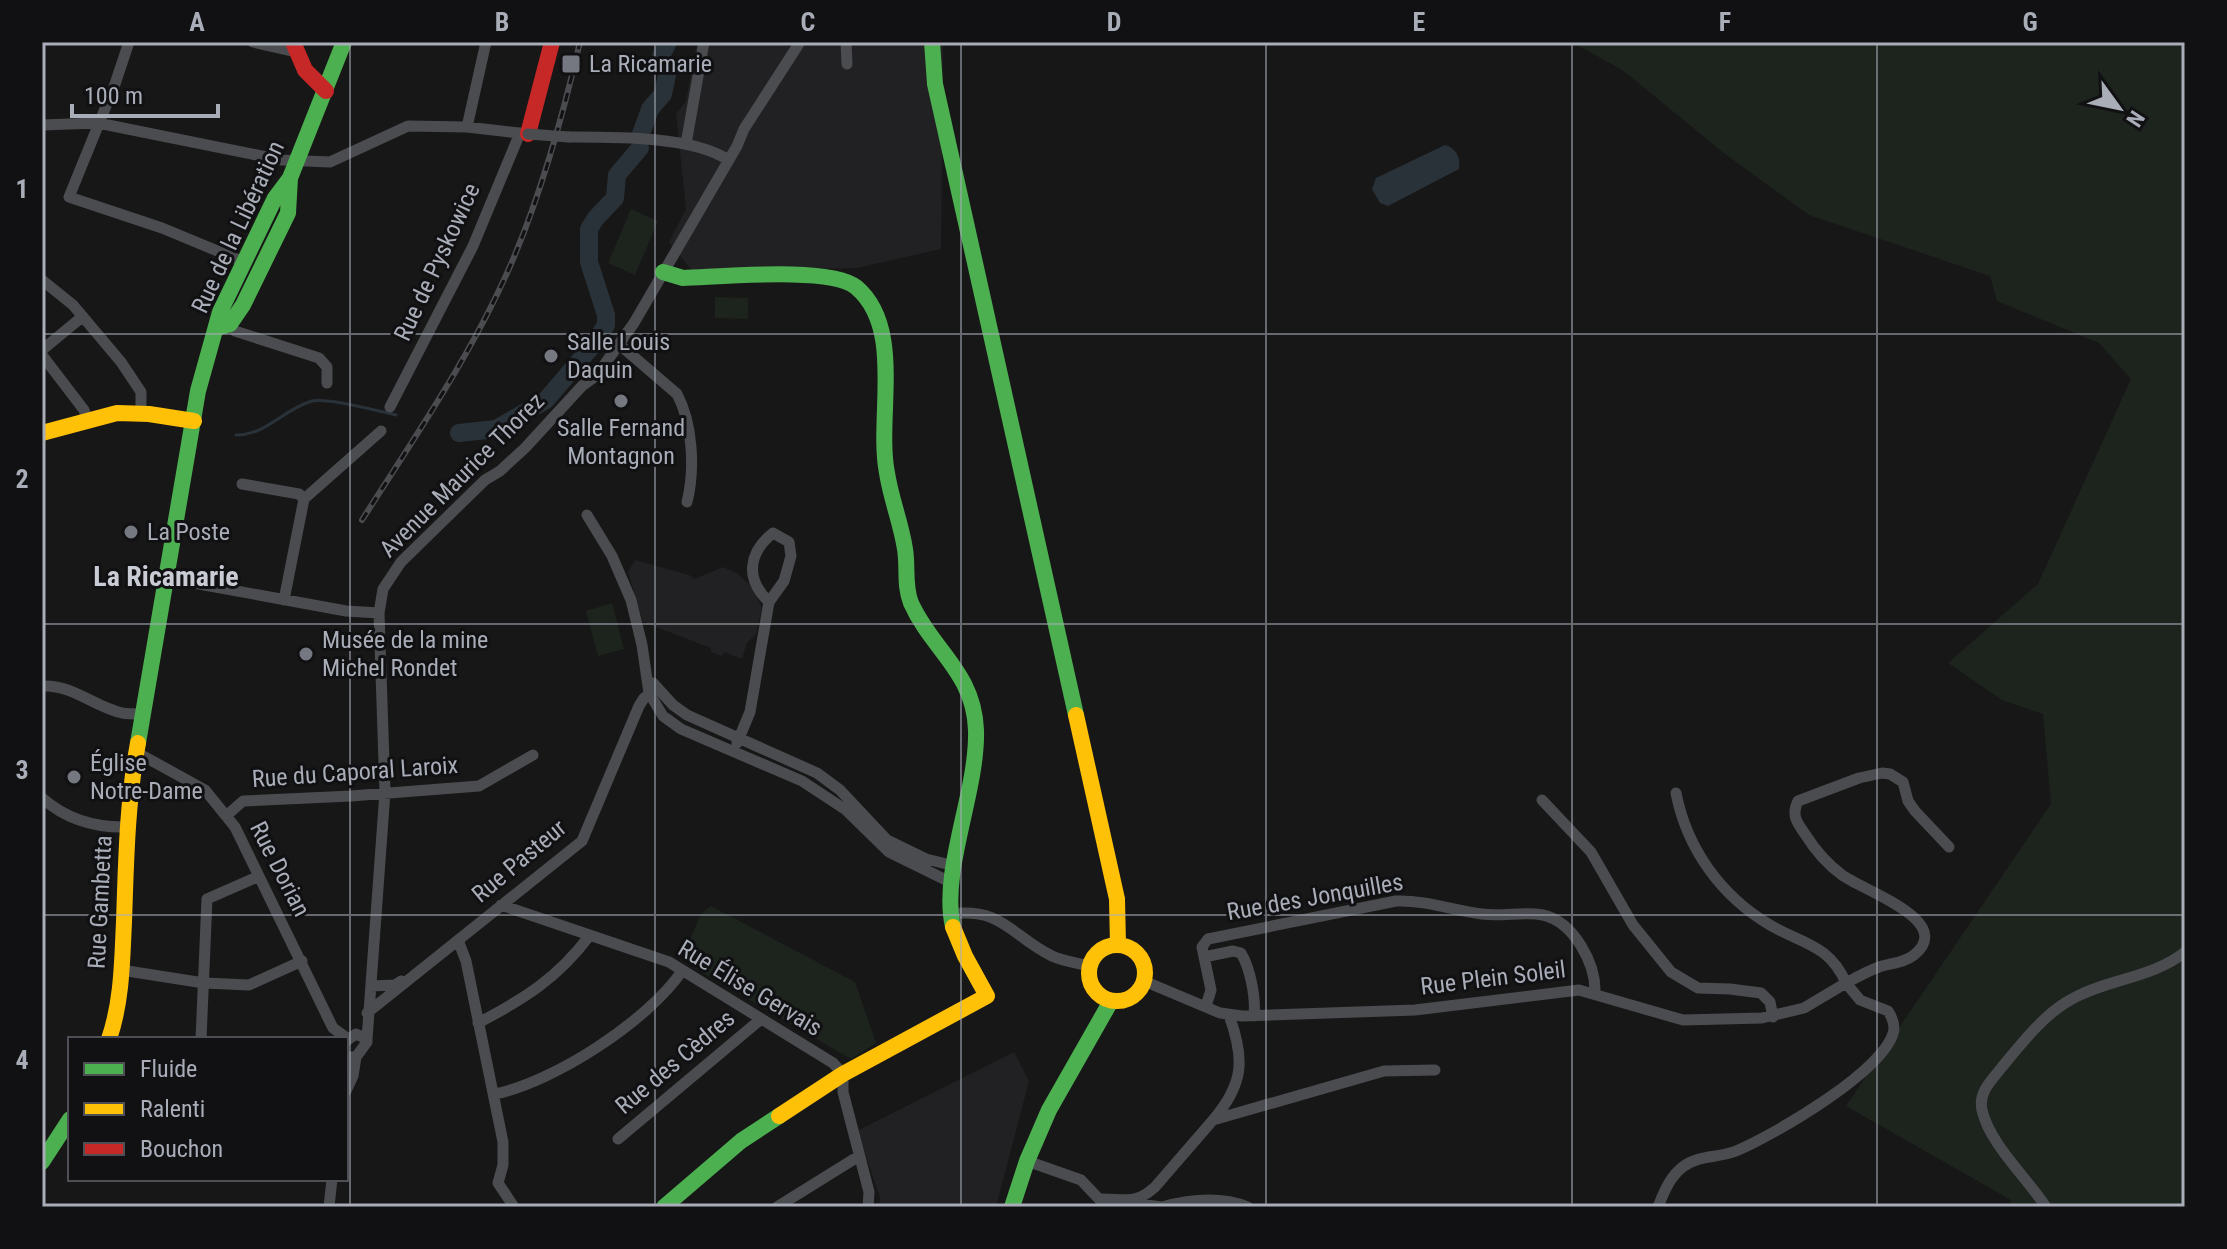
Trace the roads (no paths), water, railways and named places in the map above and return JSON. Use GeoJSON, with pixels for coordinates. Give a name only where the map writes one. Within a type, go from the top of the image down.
{"type":"FeatureCollection","features":[{"type":"Feature","properties":{"kind":"main road","name":"Rue de la Libération"},"geometry":{"type":"LineString","coordinates":[[166,578],[204,366],[223,326],[220,312],[275,198],[290,178],[344,42]]}},
{"type":"Feature","properties":{"kind":"main road"},"geometry":{"type":"LineString","coordinates":[[524,133],[552,42]]}},
{"type":"Feature","properties":{"kind":"main road"},"geometry":{"type":"LineString","coordinates":[[932,42],[935,84],[1117,899],[1118,945]]}},
{"type":"Feature","properties":{"kind":"main road"},"geometry":{"type":"LineString","coordinates":[[295,47],[305,70],[326,91]]}},
{"type":"Feature","properties":{"kind":"main road"},"geometry":{"type":"LineString","coordinates":[[223,326],[243,305],[288,213],[290,178]]}},
{"type":"Feature","properties":{"kind":"main road"},"geometry":{"type":"LineString","coordinates":[[663,272],[683,278],[824,275],[842,279],[858,288],[872,305],[882,333],[885,463],[906,554],[908,596],[919,620],[961,672],[976,716],[973,762],[953,875],[951,914],[958,941],[987,996],[843,1074],[741,1141],[664,1207]]}},
{"type":"Feature","properties":{"kind":"main road"},"geometry":{"type":"LineString","coordinates":[[42,433],[87,419],[141,412],[194,421]]}},
{"type":"Feature","properties":{"kind":"main road","name":"Rue Gambetta"},"geometry":{"type":"LineString","coordinates":[[110,1037],[116,1018],[121,970],[128,827],[136,752],[166,578]]}},
{"type":"Feature","properties":{"kind":"main road"},"geometry":{"type":"LineString","coordinates":[[1118,945],[1130,948],[1140,956],[1144,981],[1129,999],[1111,1001],[1099,996],[1091,986],[1089,966],[1099,950],[1118,945]]}},
{"type":"Feature","properties":{"kind":"main road"},"geometry":{"type":"LineString","coordinates":[[1012,1207],[1049,1110],[1111,1001]]}},
{"type":"Feature","properties":{"kind":"main road"},"geometry":{"type":"LineString","coordinates":[[43,1156],[68,1122]]}},
{"type":"Feature","properties":{"kind":"street"},"geometry":{"type":"LineString","coordinates":[[129,42],[69,197],[162,228],[244,262]]}},
{"type":"Feature","properties":{"kind":"street"},"geometry":{"type":"LineString","coordinates":[[253,42],[295,47]]}},
{"type":"Feature","properties":{"kind":"street"},"geometry":{"type":"LineString","coordinates":[[467,127],[486,42]]}},
{"type":"Feature","properties":{"kind":"street"},"geometry":{"type":"LineString","coordinates":[[686,144],[704,42]]}},
{"type":"Feature","properties":{"kind":"street","name":"Avenue Maurice Thorez"},"geometry":{"type":"LineString","coordinates":[[348,1087],[353,1076],[351,1057],[366,1044],[354,1038],[367,1013],[371,986],[385,792],[379,613],[383,589],[401,562],[485,480],[525,448],[582,386],[597,375],[620,345],[744,129],[800,42]]}},
{"type":"Feature","properties":{"kind":"street"},"geometry":{"type":"LineString","coordinates":[[846,42],[847,64]]}},
{"type":"Feature","properties":{"kind":"street"},"geometry":{"type":"LineString","coordinates":[[42,125],[98,123],[282,160],[330,162],[408,126],[467,127],[686,144],[706,149],[728,160]]}},
{"type":"Feature","properties":{"kind":"street","name":"Rue de Pyskowice"},"geometry":{"type":"LineString","coordinates":[[390,407],[473,246],[524,133]]}},
{"type":"Feature","properties":{"kind":"street"},"geometry":{"type":"LineString","coordinates":[[43,282],[73,305],[121,362],[141,392],[141,412]]}},
{"type":"Feature","properties":{"kind":"street"},"geometry":{"type":"LineString","coordinates":[[82,317],[42,352],[84,410],[87,419]]}},
{"type":"Feature","properties":{"kind":"street"},"geometry":{"type":"LineString","coordinates":[[223,326],[305,352],[324,362],[327,383]]}},
{"type":"Feature","properties":{"kind":"street"},"geometry":{"type":"LineString","coordinates":[[620,345],[677,394],[681,401],[692,481],[687,502]]}},
{"type":"Feature","properties":{"kind":"street"},"geometry":{"type":"LineString","coordinates":[[284,600],[304,499],[381,431]]}},
{"type":"Feature","properties":{"kind":"street"},"geometry":{"type":"LineString","coordinates":[[242,484],[299,494],[304,499]]}},
{"type":"Feature","properties":{"kind":"street"},"geometry":{"type":"LineString","coordinates":[[587,515],[612,556],[631,600],[646,673],[663,716],[681,729],[802,781],[832,798],[889,852],[953,875]]}},
{"type":"Feature","properties":{"kind":"street"},"geometry":{"type":"LineString","coordinates":[[733,751],[750,712],[769,602],[784,581],[791,556],[789,542],[782,535],[773,533],[761,543],[754,555],[754,582],[769,602]]}},
{"type":"Feature","properties":{"kind":"street"},"geometry":{"type":"LineString","coordinates":[[166,578],[360,613],[379,613]]}},
{"type":"Feature","properties":{"kind":"street"},"geometry":{"type":"LineString","coordinates":[[42,686],[50,685],[81,695],[122,713],[142,714]]}},
{"type":"Feature","properties":{"kind":"street"},"geometry":{"type":"LineString","coordinates":[[653,690],[687,715],[817,773],[840,790],[887,840],[953,875]]}},
{"type":"Feature","properties":{"kind":"street","name":"Rue Pasteur"},"geometry":{"type":"LineString","coordinates":[[367,1013],[582,841],[639,706],[653,690]]}},
{"type":"Feature","properties":{"kind":"street","name":"Rue Dorian"},"geometry":{"type":"LineString","coordinates":[[136,752],[205,790],[235,827],[333,1028],[354,1038]]}},
{"type":"Feature","properties":{"kind":"street","name":"Rue du Caporal Laroix"},"geometry":{"type":"LineString","coordinates":[[226,816],[243,801],[479,786],[533,755]]}},
{"type":"Feature","properties":{"kind":"street","name":"Rue Plein Soleil"},"geometry":{"type":"LineString","coordinates":[[1144,981],[1229,1015],[1415,1010],[1579,990],[1683,1020],[1773,1017],[1804,1008],[1846,983],[1914,955],[1924,939],[1923,925],[1911,913],[1849,880],[1816,850],[1795,819],[1798,801],[1859,778],[1890,774],[1903,782],[1908,801],[1915,811],[1949,847]]}},
{"type":"Feature","properties":{"kind":"street"},"geometry":{"type":"LineString","coordinates":[[1658,1207],[1673,1176],[1684,1166],[1740,1149],[1836,1095],[1870,1063],[1892,1035],[1893,1022],[1888,1011],[1860,1000],[1830,957],[1803,939],[1758,917],[1720,884],[1709,871],[1688,833],[1676,793]]}},
{"type":"Feature","properties":{"kind":"street"},"geometry":{"type":"LineString","coordinates":[[42,798],[75,820],[90,825],[128,827]]}},
{"type":"Feature","properties":{"kind":"street"},"geometry":{"type":"LineString","coordinates":[[1542,800],[1591,852],[1633,925],[1671,972],[1698,988],[1761,993],[1770,1002],[1773,1017]]}},
{"type":"Feature","properties":{"kind":"street"},"geometry":{"type":"LineString","coordinates":[[201,1037],[207,899],[257,877]]}},
{"type":"Feature","properties":{"kind":"street","name":"Rue des Jonquilles"},"geometry":{"type":"LineString","coordinates":[[1204,957],[1202,947],[1208,939],[1396,901],[1418,900],[1486,915],[1534,915],[1553,919],[1572,935],[1587,956],[1595,981],[1595,993]]}},
{"type":"Feature","properties":{"kind":"street","name":"Rue Élise Gervais"},"geometry":{"type":"LineString","coordinates":[[501,905],[669,962],[833,1063],[843,1074]]}},
{"type":"Feature","properties":{"kind":"street"},"geometry":{"type":"LineString","coordinates":[[951,914],[972,911],[998,919],[1053,956],[1089,966]]}},
{"type":"Feature","properties":{"kind":"street"},"geometry":{"type":"LineString","coordinates":[[478,1023],[524,1000],[573,959],[590,935]]}},
{"type":"Feature","properties":{"kind":"street"},"geometry":{"type":"LineString","coordinates":[[458,940],[466,961],[503,1142],[503,1165],[498,1183],[514,1207]]}},
{"type":"Feature","properties":{"kind":"street"},"geometry":{"type":"LineString","coordinates":[[1206,1006],[1211,990],[1204,957],[1233,951],[1241,953],[1245,962],[1255,1003],[1254,1016]]}},
{"type":"Feature","properties":{"kind":"street"},"geometry":{"type":"LineString","coordinates":[[2046,1207],[1993,1136],[1982,1110],[1982,1093],[2013,1054],[2070,999],[2149,970],[2185,952]]}},
{"type":"Feature","properties":{"kind":"street"},"geometry":{"type":"LineString","coordinates":[[121,970],[204,983],[249,985],[302,961]]}},
{"type":"Feature","properties":{"kind":"street"},"geometry":{"type":"LineString","coordinates":[[495,1094],[548,1077],[639,1017],[668,990],[682,971]]}},
{"type":"Feature","properties":{"kind":"street","name":"Rue Pasteur"},"geometry":{"type":"LineString","coordinates":[[371,986],[395,985],[414,975]]}},
{"type":"Feature","properties":{"kind":"street"},"geometry":{"type":"LineString","coordinates":[[1027,1161],[1081,1180],[1098,1203],[1146,1195],[1224,1108],[1239,1077],[1240,1056],[1229,1015]]}},
{"type":"Feature","properties":{"kind":"street","name":"Rue des Cèdres"},"geometry":{"type":"LineString","coordinates":[[618,1139],[761,1019]]}},
{"type":"Feature","properties":{"kind":"street"},"geometry":{"type":"LineString","coordinates":[[1213,1120],[1384,1071],[1435,1070]]}},
{"type":"Feature","properties":{"kind":"street"},"geometry":{"type":"LineString","coordinates":[[843,1074],[843,1092],[869,1192],[868,1207]]}},
{"type":"Feature","properties":{"kind":"street"},"geometry":{"type":"LineString","coordinates":[[777,1207],[859,1156]]}},
{"type":"Feature","properties":{"kind":"street"},"geometry":{"type":"LineString","coordinates":[[329,1207],[332,1181]]}},
{"type":"Feature","properties":{"kind":"street"},"geometry":{"type":"LineString","coordinates":[[1136,1199],[1140,1204],[1162,1207],[1179,1202],[1213,1200],[1248,1207]]}},
{"type":"Feature","properties":{"kind":"waterway"},"geometry":{"type":"LineString","coordinates":[[641,134],[650,109],[663,94],[667,75],[661,56],[668,42]]}},
{"type":"Feature","properties":{"kind":"waterway"},"geometry":{"type":"LineString","coordinates":[[459,433],[496,429],[546,400],[606,325],[606,315],[589,262],[589,229],[615,198],[617,175],[640,148]]}},
{"type":"Feature","properties":{"kind":"waterway"},"geometry":{"type":"LineString","coordinates":[[236,435],[256,431],[299,406],[316,401],[396,415]]}},
{"type":"Feature","properties":{"kind":"railway"},"geometry":{"type":"LineString","coordinates":[[362,520],[444,392],[514,257],[543,178],[580,42]]}},
{"type":"Feature","properties":{"kind":"place","name":"La Ricamarie"},"geometry":{"type":"Point","coordinates":[571,64]}},
{"type":"Feature","properties":{"kind":"place","name":"Salle Louis Daquin"},"geometry":{"type":"Point","coordinates":[551,356]}},
{"type":"Feature","properties":{"kind":"place","name":"Salle Fernand Montagnon"},"geometry":{"type":"Point","coordinates":[621,401]}},
{"type":"Feature","properties":{"kind":"place","name":"La Poste"},"geometry":{"type":"Point","coordinates":[131,532]}},
{"type":"Feature","properties":{"kind":"place","name":"Musée de la mine Michel Rondet"},"geometry":{"type":"Point","coordinates":[306,654]}},
{"type":"Feature","properties":{"kind":"place","name":"Église Notre-Dame"},"geometry":{"type":"Point","coordinates":[74,777]}},
{"type":"Feature","properties":{"kind":"district","name":"La Ricamarie"},"geometry":{"type":"Point","coordinates":[166,576]}}]}
